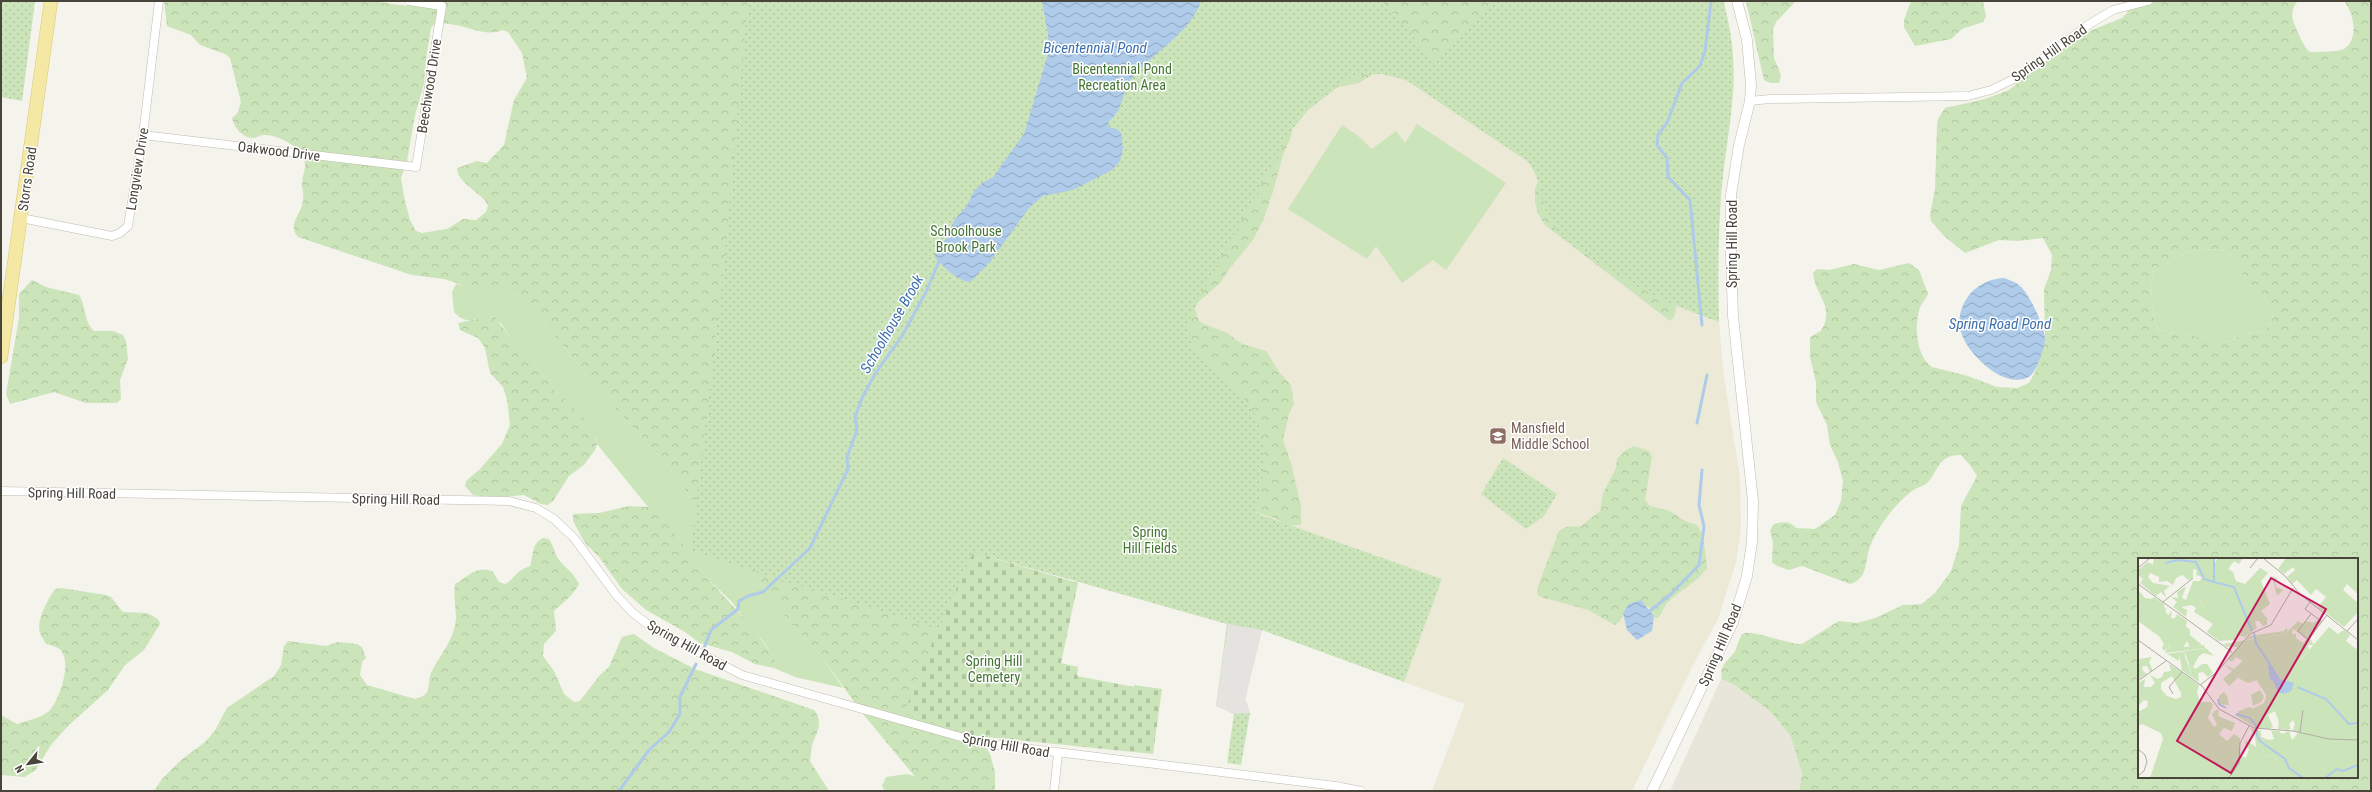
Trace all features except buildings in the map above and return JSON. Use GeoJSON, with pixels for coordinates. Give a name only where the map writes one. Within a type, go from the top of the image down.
{"type":"FeatureCollection","features":[{"type":"Feature","properties":{"kind":"main road","name":"Storrs Road"},"geometry":{"type":"LineString","coordinates":[[1,357],[52,1]]}},
{"type":"Feature","properties":{"kind":"street","name":"Longview Drive"},"geometry":{"type":"LineString","coordinates":[[21,218],[112,236],[120,233],[128,226],[143,135],[159,1]]}},
{"type":"Feature","properties":{"kind":"street","name":"Beechwood Drive"},"geometry":{"type":"LineString","coordinates":[[409,1],[442,6],[416,167]]}},
{"type":"Feature","properties":{"kind":"street"},"geometry":{"type":"LineString","coordinates":[[1737,1],[1747,40],[1751,85],[1750,102]]}},
{"type":"Feature","properties":{"kind":"street","name":"Spring Hill Road"},"geometry":{"type":"LineString","coordinates":[[1652,791],[1733,622],[1747,576],[1750,556],[1753,501],[1733,316],[1731,195],[1738,146],[1750,102],[1770,99],[1968,96],[1991,90],[2020,76],[2088,25],[2113,10],[2148,1]]}},
{"type":"Feature","properties":{"kind":"street","name":"Oakwood Drive"},"geometry":{"type":"LineString","coordinates":[[143,135],[416,167]]}},
{"type":"Feature","properties":{"kind":"street","name":"Spring Hill Road"},"geometry":{"type":"LineString","coordinates":[[1,491],[509,501],[536,508],[554,519],[574,538],[617,596],[633,613],[654,629],[742,675],[982,743],[1058,754],[1309,782],[1361,791]]}},
{"type":"Feature","properties":{"kind":"street"},"geometry":{"type":"LineString","coordinates":[[1054,791],[1058,754]]}},
{"type":"Feature","properties":{"kind":"shaded area","name":"Mansfield Middle School"},"geometry":{"type":"Polygon","coordinates":[[[1372,74],[1389,75],[1406,80],[1522,156],[1532,166],[1541,185],[1697,315],[1719,322],[1723,370],[1740,478],[1741,528],[1736,562],[1718,619],[1692,667],[1632,791],[1432,791],[1465,704],[1404,682],[1442,579],[1256,513],[1263,478],[1189,332],[1196,306],[1298,120],[1307,109],[1337,85],[1372,74]]]}},
{"type":"Feature","properties":{"kind":"shaded area"},"geometry":{"type":"Polygon","coordinates":[[[1228,624],[1262,630],[1245,699],[1250,713],[1234,714],[1216,706],[1228,624]]]}},
{"type":"Feature","properties":{"kind":"shaded area"},"geometry":{"type":"Polygon","coordinates":[[[1722,677],[1771,712],[1791,737],[1802,774],[1799,791],[1670,791],[1722,677]]]}},
{"type":"Feature","properties":{"kind":"green space"},"geometry":{"type":"Polygon","coordinates":[[[1,1],[35,1],[22,101],[1,97],[1,1]]]}},
{"type":"Feature","properties":{"kind":"green space","name":"Schoolhouse Brook Park"},"geometry":{"type":"Polygon","coordinates":[[[164,1],[372,1],[407,6],[409,1],[1724,1],[1732,47],[1674,317],[1670,321],[1545,225],[1538,214],[1535,202],[1535,189],[1540,177],[1530,145],[1383,68],[1359,83],[1338,87],[1294,121],[1291,137],[1283,155],[1264,218],[1253,240],[1220,283],[1197,303],[1195,309],[1199,321],[1204,324],[1227,333],[1242,344],[1266,351],[1279,372],[1291,385],[1294,404],[1289,414],[1283,440],[1291,463],[1301,506],[1301,525],[1288,525],[1274,518],[1160,482],[1001,550],[989,566],[968,728],[973,742],[987,749],[990,754],[995,772],[995,791],[927,791],[863,714],[822,657],[788,620],[726,536],[699,509],[669,467],[598,389],[551,331],[532,313],[521,297],[504,290],[469,287],[444,279],[412,275],[298,237],[295,232],[294,224],[303,201],[302,183],[305,161],[294,146],[279,138],[269,135],[261,135],[254,138],[249,138],[242,134],[232,118],[237,114],[241,102],[230,58],[225,54],[200,45],[191,35],[167,26],[164,1]],[[435,23],[431,28],[424,84],[415,115],[407,161],[401,178],[410,220],[416,231],[422,233],[447,229],[463,219],[476,220],[486,212],[488,205],[485,200],[465,183],[458,173],[457,168],[477,161],[487,163],[504,145],[514,100],[527,78],[522,53],[508,32],[502,30],[496,32],[484,32],[453,24],[435,23]]]}},
{"type":"Feature","properties":{"kind":"green space","name":"Schoolhouse Brook Park"},"geometry":{"type":"Polygon","coordinates":[[[748,1],[1382,1],[1436,63],[1494,1],[1723,1],[1733,53],[1734,76],[1720,213],[1718,260],[1719,322],[1667,302],[1651,294],[1618,276],[1573,245],[1553,225],[1545,209],[1536,176],[1527,161],[1406,80],[1381,74],[1364,75],[1347,79],[1317,99],[1290,132],[1192,312],[1189,326],[1190,338],[1194,348],[1201,357],[1228,381],[1243,397],[1252,410],[1258,423],[1264,457],[1256,513],[1442,579],[1404,682],[1262,630],[1245,699],[1250,713],[1241,765],[1227,763],[1234,714],[1216,706],[1227,624],[973,552],[938,629],[691,551],[722,284],[748,1]]]}},
{"type":"Feature","properties":{"kind":"green space"},"geometry":{"type":"Polygon","coordinates":[[[1746,1],[1796,1],[1776,22],[1773,30],[1774,58],[1781,75],[1779,83],[1770,83],[1764,80],[1746,1]]]}},
{"type":"Feature","properties":{"kind":"green space"},"geometry":{"type":"Polygon","coordinates":[[[1911,1],[1983,1],[1986,16],[1983,22],[1962,29],[1951,39],[1915,46],[1904,27],[1904,20],[1911,1]]]}},
{"type":"Feature","properties":{"kind":"green space"},"geometry":{"type":"Polygon","coordinates":[[[2130,1],[2298,1],[2295,4],[2292,16],[2302,41],[2310,52],[2327,52],[2344,49],[2349,45],[2352,39],[2352,19],[2344,1],[2371,1],[2371,791],[1799,791],[1802,774],[1791,737],[1771,712],[1734,685],[1722,679],[1722,668],[1734,653],[1743,634],[1753,633],[1796,644],[1802,644],[1839,621],[1857,623],[1875,618],[1903,605],[1922,604],[1936,592],[1951,571],[1959,546],[1961,506],[1977,476],[1961,455],[1954,455],[1944,460],[1928,482],[1906,496],[1888,515],[1871,544],[1864,573],[1856,581],[1850,584],[1802,566],[1789,570],[1777,566],[1772,562],[1773,543],[1770,530],[1774,524],[1786,522],[1796,528],[1815,529],[1835,515],[1841,501],[1843,481],[1838,462],[1830,445],[1827,425],[1816,402],[1816,382],[1810,357],[1810,337],[1821,331],[1826,315],[1826,308],[1817,288],[1813,273],[1817,269],[1829,270],[1854,264],[1879,270],[1909,263],[1919,270],[1928,294],[1921,305],[1917,334],[1923,356],[1932,367],[1968,376],[1997,387],[2017,388],[2029,383],[2035,372],[2045,341],[2044,289],[2051,270],[2052,255],[2043,238],[2018,241],[1999,240],[1965,253],[1944,236],[1931,221],[1930,215],[1935,189],[1938,119],[1945,108],[1985,99],[2009,90],[2058,51],[2092,30],[2122,18],[2127,13],[2130,1]],[[2197,249],[2185,253],[2153,271],[2152,301],[2154,318],[2158,330],[2228,342],[2245,333],[2263,331],[2272,322],[2273,310],[2271,305],[2263,295],[2247,283],[2233,257],[2222,250],[2197,249]]]}},
{"type":"Feature","properties":{"kind":"green space"},"geometry":{"type":"Polygon","coordinates":[[[1417,124],[1506,183],[1446,270],[1433,260],[1402,283],[1376,246],[1367,259],[1288,209],[1342,125],[1357,135],[1372,149],[1396,131],[1405,143],[1417,124]]]}},
{"type":"Feature","properties":{"kind":"green space"},"geometry":{"type":"Polygon","coordinates":[[[2197,249],[2222,250],[2233,257],[2247,283],[2263,295],[2271,305],[2273,310],[2272,322],[2263,331],[2245,333],[2228,342],[2158,330],[2154,318],[2152,301],[2153,271],[2185,253],[2197,249]]]}},
{"type":"Feature","properties":{"kind":"green space"},"geometry":{"type":"Polygon","coordinates":[[[32,280],[46,287],[79,295],[83,304],[86,318],[90,327],[94,331],[113,331],[123,335],[126,341],[128,359],[120,380],[121,399],[117,403],[86,403],[54,392],[10,404],[6,394],[19,318],[19,294],[32,280]]]}},
{"type":"Feature","properties":{"kind":"green space"},"geometry":{"type":"Polygon","coordinates":[[[456,284],[504,290],[521,297],[532,313],[551,331],[598,389],[669,467],[699,509],[726,536],[788,620],[822,657],[843,688],[795,677],[774,668],[777,663],[764,642],[747,623],[733,603],[706,577],[682,543],[648,507],[597,444],[596,438],[554,390],[537,366],[511,339],[501,323],[487,314],[473,320],[466,320],[454,312],[452,292],[456,284]]]}},
{"type":"Feature","properties":{"kind":"green space"},"geometry":{"type":"Polygon","coordinates":[[[487,314],[493,314],[511,339],[537,366],[554,390],[588,422],[594,432],[597,444],[595,450],[584,465],[569,476],[553,501],[548,505],[541,504],[524,495],[493,498],[473,495],[465,486],[466,481],[479,470],[502,444],[510,425],[507,399],[503,387],[490,373],[485,348],[478,338],[460,330],[458,323],[476,319],[487,314]]]}},
{"type":"Feature","properties":{"kind":"green space"},"geometry":{"type":"Polygon","coordinates":[[[1634,446],[1649,451],[1652,457],[1645,500],[1650,506],[1670,511],[1685,521],[1697,525],[1703,536],[1707,568],[1699,578],[1668,602],[1658,618],[1655,618],[1649,607],[1640,604],[1626,609],[1620,621],[1615,625],[1588,610],[1541,597],[1537,594],[1538,586],[1559,531],[1565,527],[1581,526],[1600,511],[1603,493],[1616,468],[1617,459],[1626,450],[1634,446]]]}},
{"type":"Feature","properties":{"kind":"green space"},"geometry":{"type":"Polygon","coordinates":[[[1503,458],[1557,494],[1544,516],[1526,529],[1481,494],[1503,458]]]}},
{"type":"Feature","properties":{"kind":"green space"},"geometry":{"type":"Polygon","coordinates":[[[629,506],[648,507],[671,530],[707,578],[762,640],[777,663],[774,668],[755,664],[732,652],[700,643],[685,632],[646,610],[622,589],[599,557],[585,543],[573,521],[573,514],[599,513],[629,506]]]}},
{"type":"Feature","properties":{"kind":"green space"},"geometry":{"type":"Polygon","coordinates":[[[543,538],[549,539],[557,557],[574,575],[579,584],[571,595],[554,611],[556,631],[544,644],[543,656],[554,671],[564,694],[574,702],[580,701],[599,676],[609,667],[622,637],[634,634],[654,648],[695,669],[814,710],[817,714],[819,726],[812,744],[810,761],[829,791],[154,791],[162,779],[181,760],[205,742],[214,732],[227,708],[274,676],[281,665],[284,646],[288,641],[326,646],[338,642],[357,644],[362,647],[366,658],[362,662],[360,675],[367,685],[415,699],[421,697],[427,691],[432,671],[447,646],[453,632],[456,618],[454,593],[455,584],[477,570],[487,570],[493,572],[499,582],[505,584],[521,570],[530,566],[536,543],[543,538]]]}},
{"type":"Feature","properties":{"kind":"green space","name":"Spring Hill Cemetery"},"geometry":{"type":"Polygon","coordinates":[[[973,552],[1078,583],[1061,663],[1078,667],[1077,676],[1134,687],[1134,685],[1162,689],[1153,754],[968,735],[904,713],[938,629],[973,552]]]}},
{"type":"Feature","properties":{"kind":"green space"},"geometry":{"type":"Polygon","coordinates":[[[61,588],[106,595],[111,597],[123,612],[147,613],[158,619],[160,624],[144,650],[125,665],[108,690],[68,726],[51,745],[35,771],[24,777],[1,775],[1,715],[17,724],[40,716],[48,712],[55,704],[61,688],[65,669],[63,653],[57,647],[46,644],[40,634],[39,628],[43,610],[49,598],[55,589],[61,588]]]}},
{"type":"Feature","properties":{"kind":"green space"},"geometry":{"type":"Polygon","coordinates":[[[907,774],[917,777],[927,791],[885,791],[882,786],[886,777],[907,774]]]}},
{"type":"Feature","properties":{"kind":"water","name":"Bicentennial Pond"},"geometry":{"type":"Polygon","coordinates":[[[1042,1],[1201,1],[1196,13],[1188,24],[1179,34],[1148,61],[1130,81],[1117,112],[1109,121],[1108,127],[1117,129],[1121,133],[1123,148],[1120,161],[1112,170],[1073,190],[1043,196],[1029,208],[990,262],[970,282],[966,281],[951,273],[942,265],[935,257],[935,250],[945,240],[955,219],[966,207],[974,191],[982,183],[993,177],[1024,134],[1048,54],[1048,34],[1042,1]]]}},
{"type":"Feature","properties":{"kind":"water","name":"Spring Road Pond"},"geometry":{"type":"Polygon","coordinates":[[[2004,278],[2017,283],[2024,290],[2036,312],[2045,335],[2044,347],[2036,368],[2030,376],[2020,380],[2010,379],[1999,375],[1979,360],[1965,341],[1961,332],[1961,312],[1969,295],[1984,283],[1994,279],[2004,278]]]}},
{"type":"Feature","properties":{"kind":"water"},"geometry":{"type":"Polygon","coordinates":[[[1641,600],[1654,616],[1652,631],[1637,640],[1627,630],[1623,613],[1629,604],[1641,600]]]}},
{"type":"Feature","properties":{"kind":"waterway"},"geometry":{"type":"LineString","coordinates":[[1702,325],[1690,200],[1668,177],[1667,158],[1657,145],[1658,135],[1667,123],[1682,83],[1700,66],[1705,51],[1711,1]]}},
{"type":"Feature","properties":{"kind":"waterway","name":"Schoolhouse Brook"},"geometry":{"type":"LineString","coordinates":[[704,648],[711,630],[738,609],[739,601],[748,596],[763,592],[810,548],[848,469],[847,457],[857,430],[855,417],[862,398],[875,374],[902,336],[926,292],[940,259]]}},
{"type":"Feature","properties":{"kind":"waterway"},"geometry":{"type":"LineString","coordinates":[[1697,423],[1707,375]]}},
{"type":"Feature","properties":{"kind":"waterway"},"geometry":{"type":"LineString","coordinates":[[1650,611],[1671,594],[1699,565],[1704,526],[1699,505],[1702,470]]}},
{"type":"Feature","properties":{"kind":"waterway","name":"Schoolhouse Brook"},"geometry":{"type":"LineString","coordinates":[[619,791],[649,750],[669,732],[680,714],[680,697],[696,664]]}},
{"type":"Feature","properties":{"kind":"place","name":"Mansfield Middle School"},"geometry":{"type":"Point","coordinates":[1498,436]}},
{"type":"Feature","properties":{"kind":"park label","name":"Bicentennial Pond Recreation Area"},"geometry":{"type":"Point","coordinates":[1122,78]}},
{"type":"Feature","properties":{"kind":"park label","name":"Spring Hill Fields"},"geometry":{"type":"Point","coordinates":[1150,540]}}]}
